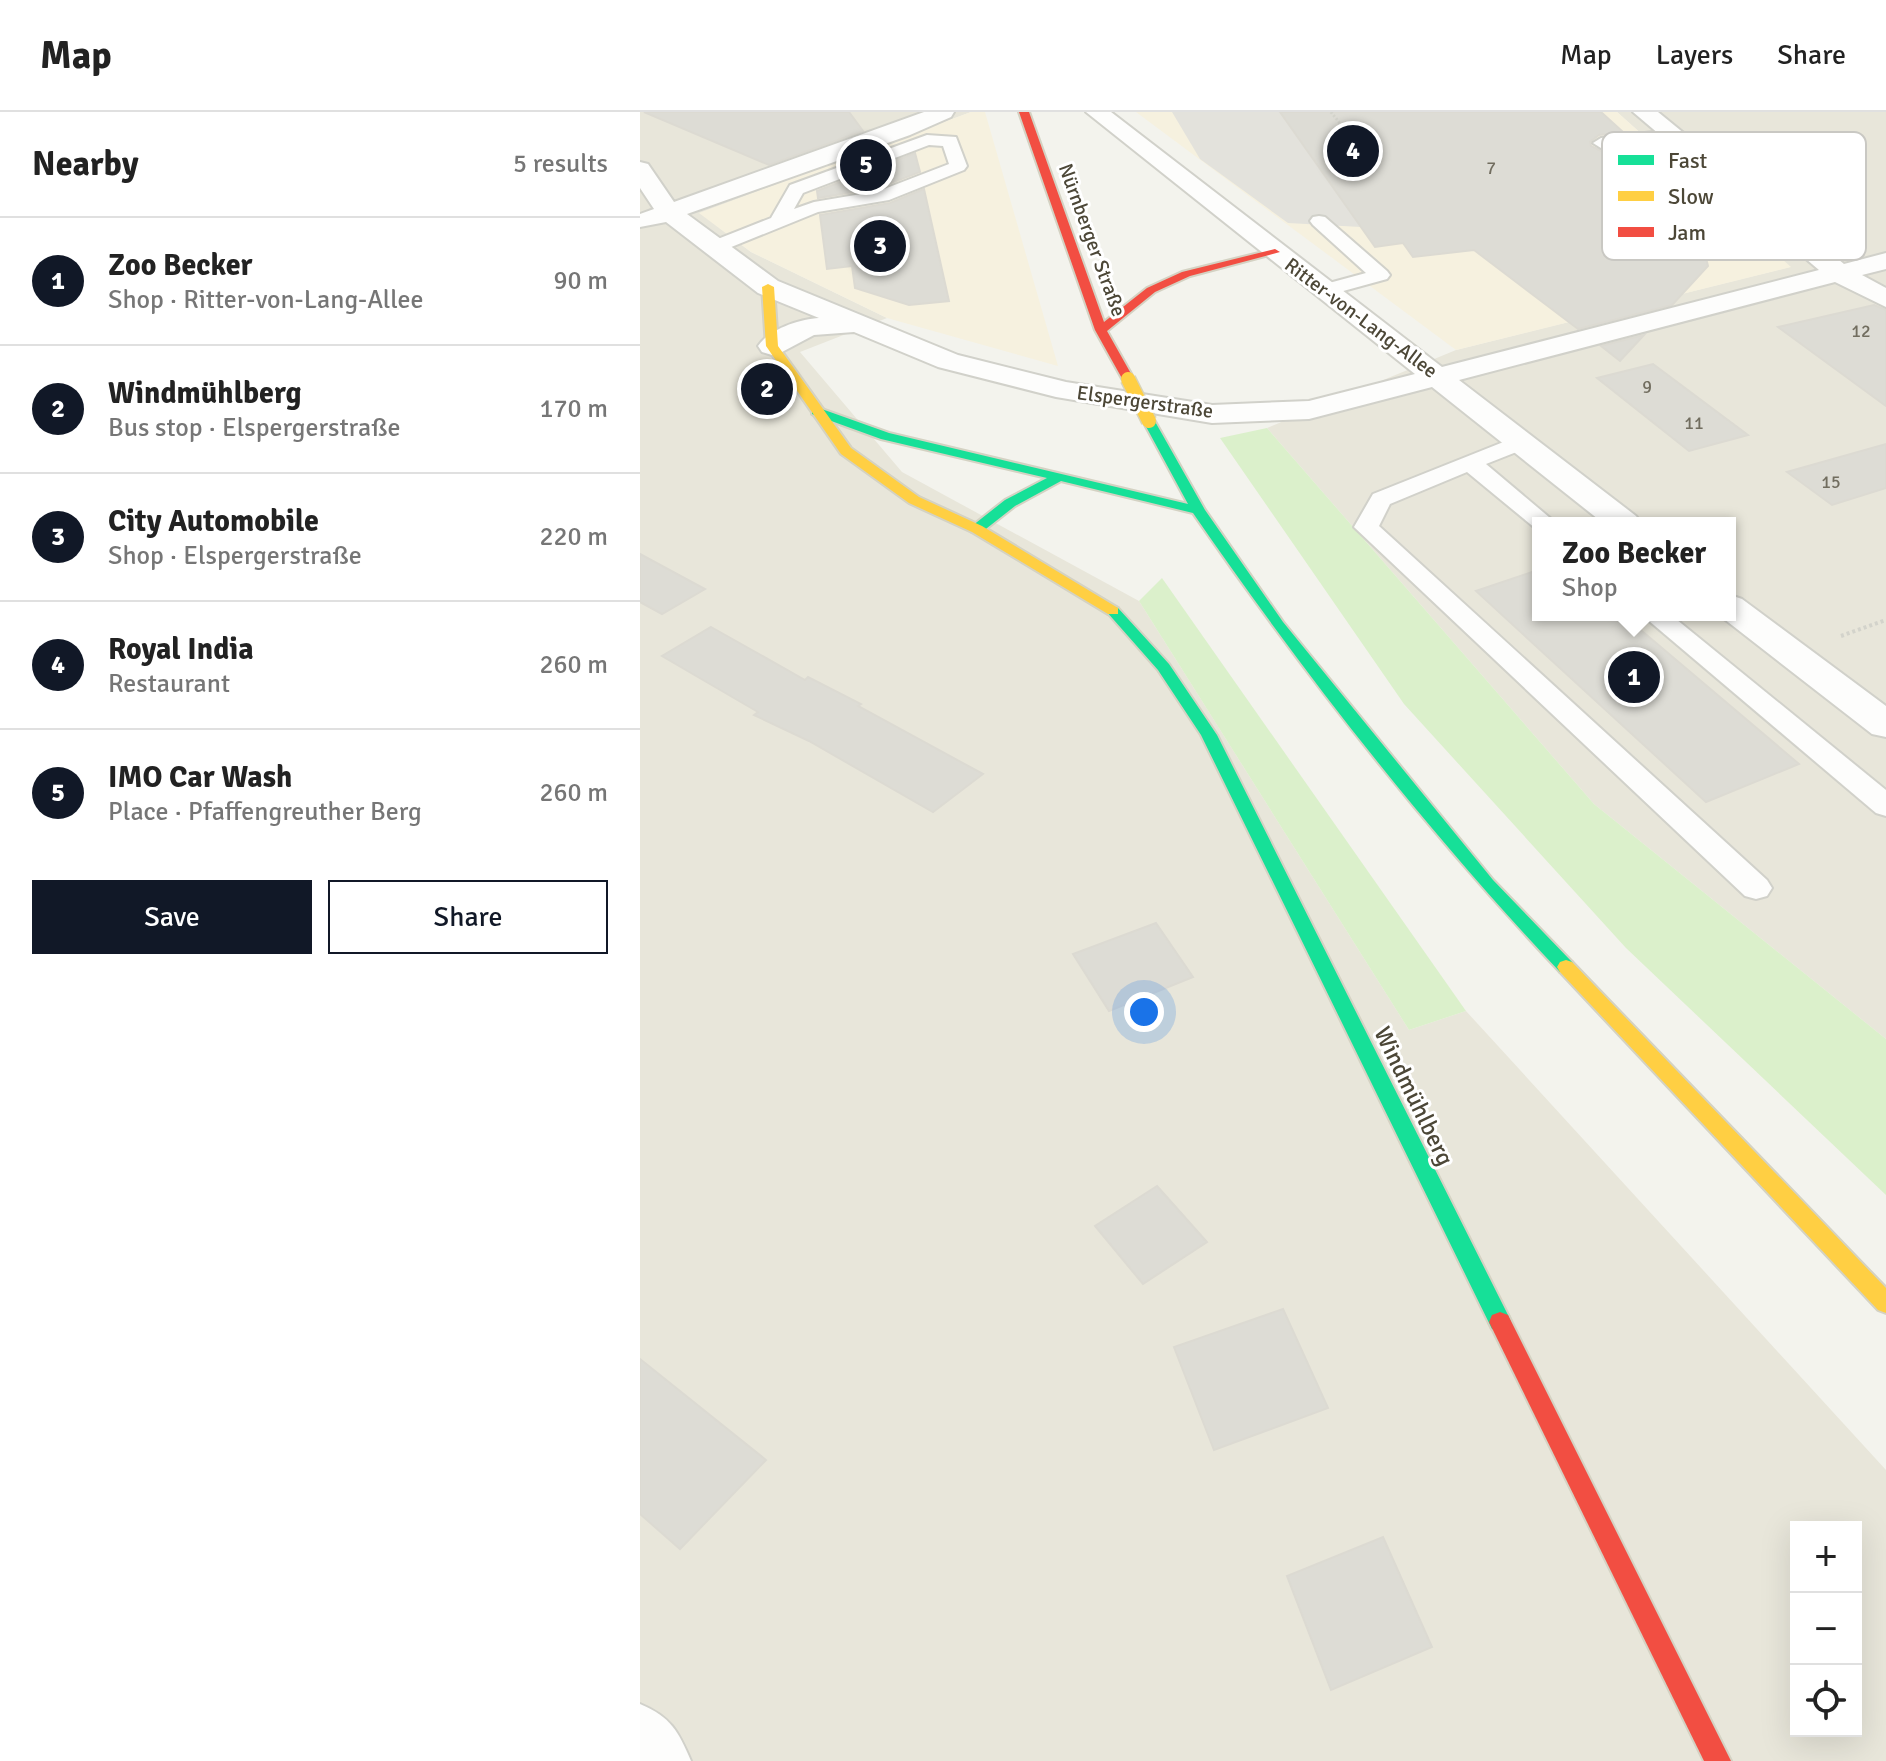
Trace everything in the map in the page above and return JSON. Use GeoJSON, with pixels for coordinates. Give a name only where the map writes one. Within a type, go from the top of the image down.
{"type":"FeatureCollection","features":[{"type":"Feature","properties":{"kind":"main road","name":"Nürnberger Straße"},"geometry":{"type":"LineString","coordinates":[[1024,112],[1101,330],[1198,510],[1278,625],[1487,884],[1886,1303]]}},
{"type":"Feature","properties":{"kind":"main road"},"geometry":{"type":"LineString","coordinates":[[1101,330],[1151,290],[1186,274],[1275,252]]}},
{"type":"Feature","properties":{"kind":"main road"},"geometry":{"type":"LineString","coordinates":[[768,287],[772,346]]}},
{"type":"Feature","properties":{"kind":"main road","name":"Windmühlberg"},"geometry":{"type":"LineString","coordinates":[[772,346],[846,451],[914,500],[977,529],[1111,609],[1164,667],[1209,735],[1718,1761]]}},
{"type":"Feature","properties":{"kind":"main road"},"geometry":{"type":"LineString","coordinates":[[816,411],[885,436],[1198,510]]}},
{"type":"Feature","properties":{"kind":"main road"},"geometry":{"type":"LineString","coordinates":[[977,529],[1010,503],[1059,477]]}},
{"type":"Feature","properties":{"kind":"street"},"geometry":{"type":"LineString","coordinates":[[640,223],[902,130],[943,112]]}},
{"type":"Feature","properties":{"kind":"street","name":"Ritter-von-Lang-Allee"},"geometry":{"type":"LineString","coordinates":[[1097,112],[1521,442],[1611,517]]}},
{"type":"Feature","properties":{"kind":"street","name":"Elspergerstraße"},"geometry":{"type":"LineString","coordinates":[[640,169],[668,212],[712,248],[768,287],[854,324],[948,361],[1036,383],[1212,414],[1309,410],[1886,261]]}},
{"type":"Feature","properties":{"kind":"street"},"geometry":{"type":"LineString","coordinates":[[1823,260],[1840,274],[1886,299]]}},
{"type":"Feature","properties":{"kind":"street"},"geometry":{"type":"LineString","coordinates":[[772,346],[808,327],[854,324]]}},
{"type":"Feature","properties":{"kind":"street"},"geometry":{"type":"LineString","coordinates":[[1736,611],[1886,725]]}},
{"type":"Feature","properties":{"kind":"street"},"geometry":{"type":"LineString","coordinates":[[640,1737],[658,1761]]}},
{"type":"Feature","properties":{"kind":"lane"},"geometry":{"type":"LineString","coordinates":[[1628,132],[1659,125]]}},
{"type":"Feature","properties":{"kind":"lane"},"geometry":{"type":"LineString","coordinates":[[1596,139],[1602,138]]}},
{"type":"Feature","properties":{"kind":"lane"},"geometry":{"type":"LineString","coordinates":[[712,248],[814,207],[883,196],[958,166],[950,141],[927,140],[796,189],[778,221]]}},
{"type":"Feature","properties":{"kind":"lane"},"geometry":{"type":"LineString","coordinates":[[1319,221],[1380,275],[1325,290]]}},
{"type":"Feature","properties":{"kind":"lane"},"geometry":{"type":"LineString","coordinates":[[1521,442],[1381,499],[1366,527],[1756,888]]}},
{"type":"Feature","properties":{"kind":"lane"},"geometry":{"type":"LineString","coordinates":[[1470,463],[1537,517]]}},
{"type":"Feature","properties":{"kind":"lane"},"geometry":{"type":"LineString","coordinates":[[1662,621],[1886,806]]}},
{"type":"Feature","properties":{"kind":"path"},"geometry":{"type":"LineString","coordinates":[[1331,112],[1365,155]]}},
{"type":"Feature","properties":{"kind":"shaded area"},"geometry":{"type":"Polygon","coordinates":[[[640,112],[971,112],[700,213],[751,252],[887,318],[800,352],[902,472],[1139,601],[1409,1030],[1466,1011],[1886,1470],[1886,1761],[640,1761],[640,112]]]}},
{"type":"Feature","properties":{"kind":"shaded area"},"geometry":{"type":"Polygon","coordinates":[[[971,112],[985,112],[1058,366],[887,318],[751,252],[699,213],[971,112]]]}},
{"type":"Feature","properties":{"kind":"shaded area"},"geometry":{"type":"Polygon","coordinates":[[[1136,112],[1617,112],[1639,132],[1602,132],[1602,260],[1783,260],[1791,267],[1456,350],[1136,112]]]}},
{"type":"Feature","properties":{"kind":"shaded area"},"geometry":{"type":"Polygon","coordinates":[[[1172,112],[1280,112],[1361,227],[1288,223],[1200,159],[1172,112]]]}},
{"type":"Feature","properties":{"kind":"shaded area"},"geometry":{"type":"Polygon","coordinates":[[[1617,112],[1886,112],[1886,1039],[1594,804],[1267,428],[1456,350],[1790,267],[1782,260],[1866,260],[1866,132],[1639,132],[1617,112]]]}},
{"type":"Feature","properties":{"kind":"green space"},"geometry":{"type":"Polygon","coordinates":[[[1267,428],[1594,804],[1886,1039],[1886,1195],[1626,948],[1404,704],[1220,438],[1267,428]]]}},
{"type":"Feature","properties":{"kind":"green space"},"geometry":{"type":"Polygon","coordinates":[[[1162,578],[1466,1011],[1409,1030],[1139,601],[1162,578]]]}},
{"type":"Feature","properties":{"kind":"building"},"geometry":{"type":"Polygon","coordinates":[[[644,112],[849,112],[863,131],[769,165],[644,112]]]}},
{"type":"Feature","properties":{"kind":"building"},"geometry":{"type":"Polygon","coordinates":[[[1280,112],[1601,112],[1623,132],[1602,132],[1590,142],[1591,146],[1602,151],[1602,260],[1706,260],[1708,266],[1672,305],[1578,329],[1474,250],[1413,257],[1403,243],[1375,247],[1280,112]]]}},
{"type":"Feature","properties":{"kind":"building"},"geometry":{"type":"Polygon","coordinates":[[[915,153],[920,172],[878,188],[818,198],[817,191],[915,153]]]}},
{"type":"Feature","properties":{"kind":"building"},"geometry":{"type":"Polygon","coordinates":[[[924,189],[949,301],[909,305],[855,288],[852,266],[827,269],[820,215],[890,203],[924,189]]]}},
{"type":"Feature","properties":{"kind":"building"},"geometry":{"type":"Polygon","coordinates":[[[1874,305],[1886,310],[1886,406],[1778,327],[1874,305]]]}},
{"type":"Feature","properties":{"kind":"building"},"geometry":{"type":"Polygon","coordinates":[[[1644,335],[1620,361],[1601,346],[1644,335]]]}},
{"type":"Feature","properties":{"kind":"building"},"geometry":{"type":"Polygon","coordinates":[[[1653,364],[1748,435],[1689,451],[1597,378],[1653,364]]]}},
{"type":"Feature","properties":{"kind":"building"},"geometry":{"type":"Polygon","coordinates":[[[1886,444],[1886,488],[1832,505],[1787,472],[1886,444]]]}},
{"type":"Feature","properties":{"kind":"building"},"geometry":{"type":"Polygon","coordinates":[[[640,554],[705,589],[662,614],[640,602],[640,554]]]}},
{"type":"Feature","properties":{"kind":"building"},"geometry":{"type":"Polygon","coordinates":[[[1532,572],[1532,621],[1630,621],[1799,764],[1706,802],[1476,591],[1532,572]]]}},
{"type":"Feature","properties":{"kind":"building"},"geometry":{"type":"Polygon","coordinates":[[[711,627],[805,680],[808,677],[861,704],[858,706],[983,774],[933,812],[809,741],[754,715],[758,712],[662,656],[711,627]]]}},
{"type":"Feature","properties":{"kind":"building"},"geometry":{"type":"Polygon","coordinates":[[[1156,923],[1193,977],[1109,1011],[1073,954],[1156,923]]]}},
{"type":"Feature","properties":{"kind":"building"},"geometry":{"type":"Polygon","coordinates":[[[1157,1186],[1207,1242],[1143,1284],[1095,1226],[1157,1186]]]}},
{"type":"Feature","properties":{"kind":"building"},"geometry":{"type":"Polygon","coordinates":[[[1283,1309],[1328,1408],[1214,1450],[1174,1347],[1283,1309]]]}},
{"type":"Feature","properties":{"kind":"building"},"geometry":{"type":"Polygon","coordinates":[[[640,1359],[766,1460],[680,1549],[640,1514],[640,1359]]]}},
{"type":"Feature","properties":{"kind":"building"},"geometry":{"type":"Polygon","coordinates":[[[1383,1537],[1432,1647],[1331,1690],[1287,1576],[1383,1537]]]}},
{"type":"Feature","properties":{"kind":"traffic: fast"},"geometry":{"type":"LineString","coordinates":[[816,411],[885,436],[1198,510]]}},
{"type":"Feature","properties":{"kind":"traffic: fast"},"geometry":{"type":"LineString","coordinates":[[1149,421],[1198,510],[1278,625],[1487,884],[1566,967]]}},
{"type":"Feature","properties":{"kind":"traffic: fast"},"geometry":{"type":"LineString","coordinates":[[977,529],[1010,503],[1059,477]]}},
{"type":"Feature","properties":{"kind":"traffic: fast"},"geometry":{"type":"LineString","coordinates":[[1113,611],[1164,667],[1209,735],[1500,1322]]}},
{"type":"Feature","properties":{"kind":"traffic: slow"},"geometry":{"type":"LineString","coordinates":[[768,287],[772,346],[846,451],[914,500],[977,529],[1113,611]]}},
{"type":"Feature","properties":{"kind":"traffic: slow"},"geometry":{"type":"LineString","coordinates":[[1128,379],[1149,421]]}},
{"type":"Feature","properties":{"kind":"traffic: slow"},"geometry":{"type":"LineString","coordinates":[[1566,967],[1886,1303]]}},
{"type":"Feature","properties":{"kind":"traffic: jam"},"geometry":{"type":"LineString","coordinates":[[1024,112],[1101,330],[1128,379]]}},
{"type":"Feature","properties":{"kind":"traffic: jam"},"geometry":{"type":"LineString","coordinates":[[1101,330],[1151,290],[1186,274],[1275,252]]}},
{"type":"Feature","properties":{"kind":"traffic: jam"},"geometry":{"type":"LineString","coordinates":[[1500,1322],[1718,1761]]}},
{"type":"Feature","properties":{"kind":"place","name":"Royal India"},"geometry":{"type":"Point","coordinates":[1353,151]}},
{"type":"Feature","properties":{"kind":"place","name":"IMO Car Wash"},"geometry":{"type":"Point","coordinates":[866,165]}},
{"type":"Feature","properties":{"kind":"place","name":"City Automobile"},"geometry":{"type":"Point","coordinates":[880,246]}},
{"type":"Feature","properties":{"kind":"place","name":"Windmühlberg"},"geometry":{"type":"Point","coordinates":[767,389]}},
{"type":"Feature","properties":{"kind":"place","name":"Zoo Becker"},"geometry":{"type":"Point","coordinates":[1634,677]}}]}
